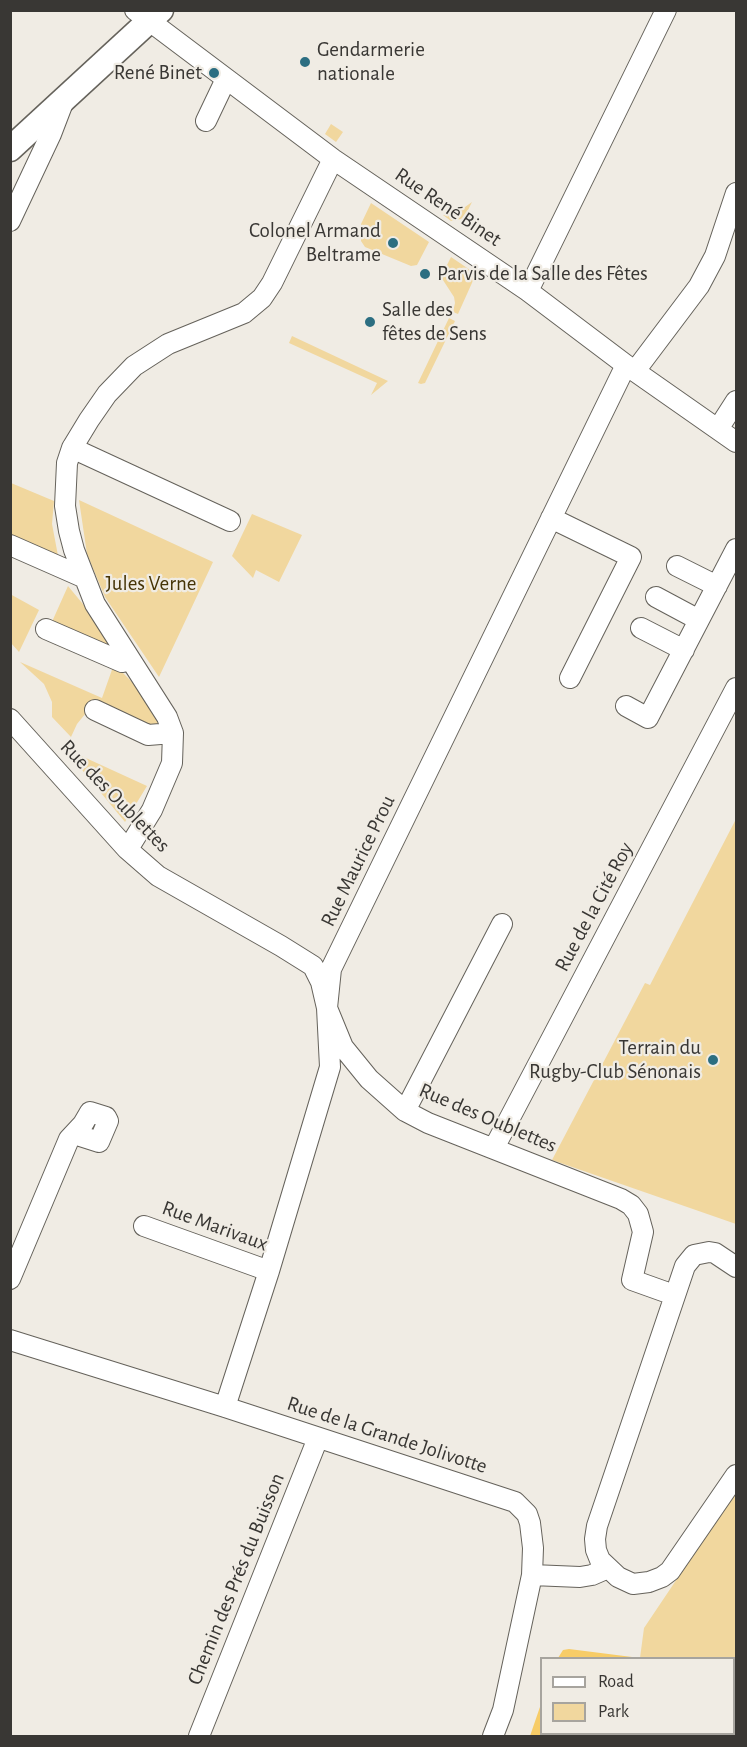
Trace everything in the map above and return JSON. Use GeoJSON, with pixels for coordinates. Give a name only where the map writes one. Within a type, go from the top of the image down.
{"type":"FeatureCollection","features":[{"type":"Feature","properties":{"kind":"main road"},"geometry":{"type":"LineString","coordinates":[[10,149],[148,14]]}},
{"type":"Feature","properties":{"kind":"street"},"geometry":{"type":"LineString","coordinates":[[528,291],[666,10]]}},
{"type":"Feature","properties":{"kind":"street","name":"Rue René Binet"},"geometry":{"type":"LineString","coordinates":[[148,14],[226,79],[333,159],[528,291],[630,368],[736,442]]}},
{"type":"Feature","properties":{"kind":"street"},"geometry":{"type":"LineString","coordinates":[[206,121],[226,79]]}},
{"type":"Feature","properties":{"kind":"street"},"geometry":{"type":"LineString","coordinates":[[10,221],[51,134],[64,98]]}},
{"type":"Feature","properties":{"kind":"street"},"geometry":{"type":"LineString","coordinates":[[128,849],[152,810],[172,763],[173,733],[167,717],[95,604],[74,550],[65,506],[67,463],[72,448],[89,420],[108,394],[134,366],[168,344],[244,313],[262,298],[272,283],[333,159]]}},
{"type":"Feature","properties":{"kind":"street"},"geometry":{"type":"LineString","coordinates":[[715,256],[736,193]]}},
{"type":"Feature","properties":{"kind":"street"},"geometry":{"type":"LineString","coordinates":[[715,256],[736,237]]}},
{"type":"Feature","properties":{"kind":"street","name":"Rue Maurice Prou"},"geometry":{"type":"LineString","coordinates":[[225,1407],[269,1271],[330,1067],[327,1008],[331,969],[551,518],[630,368],[699,286],[715,256]]}},
{"type":"Feature","properties":{"kind":"street"},"geometry":{"type":"LineString","coordinates":[[718,429],[736,401]]}},
{"type":"Feature","properties":{"kind":"street"},"geometry":{"type":"LineString","coordinates":[[72,448],[230,521]]}},
{"type":"Feature","properties":{"kind":"street"},"geometry":{"type":"LineString","coordinates":[[551,518],[631,557],[570,678]]}},
{"type":"Feature","properties":{"kind":"street"},"geometry":{"type":"LineString","coordinates":[[10,545],[85,578]]}},
{"type":"Feature","properties":{"kind":"street"},"geometry":{"type":"LineString","coordinates":[[626,706],[648,718],[736,549]]}},
{"type":"Feature","properties":{"kind":"street"},"geometry":{"type":"LineString","coordinates":[[677,566],[717,586]]}},
{"type":"Feature","properties":{"kind":"street"},"geometry":{"type":"LineString","coordinates":[[656,597],[699,620]]}},
{"type":"Feature","properties":{"kind":"street"},"geometry":{"type":"LineString","coordinates":[[641,628],[684,650]]}},
{"type":"Feature","properties":{"kind":"street"},"geometry":{"type":"LineString","coordinates":[[46,629],[122,662],[130,660]]}},
{"type":"Feature","properties":{"kind":"street","name":"Rue de la Cité Roy"},"geometry":{"type":"LineString","coordinates":[[494,1148],[736,688]]}},
{"type":"Feature","properties":{"kind":"street"},"geometry":{"type":"LineString","coordinates":[[95,710],[148,735],[173,733]]}},
{"type":"Feature","properties":{"kind":"street","name":"Rue des Oublettes"},"geometry":{"type":"LineString","coordinates":[[10,719],[128,849],[158,876],[313,966],[321,982],[327,1008],[343,1047],[369,1079],[405,1111],[428,1123],[621,1198],[631,1205],[638,1214],[643,1232],[632,1280],[674,1295]]}},
{"type":"Feature","properties":{"kind":"street"},"geometry":{"type":"LineString","coordinates":[[405,1111],[502,924]]}},
{"type":"Feature","properties":{"kind":"street"},"geometry":{"type":"LineString","coordinates":[[10,1279],[69,1139],[74,1134]]}},
{"type":"Feature","properties":{"kind":"street","name":"Rue Marivaux"},"geometry":{"type":"LineString","coordinates":[[144,1226],[269,1271]]}},
{"type":"Feature","properties":{"kind":"street"},"geometry":{"type":"LineString","coordinates":[[736,1267],[715,1253],[704,1252],[694,1255],[685,1266],[597,1526],[596,1551],[600,1560],[618,1577],[633,1584],[649,1582],[670,1571],[736,1474]]}},
{"type":"Feature","properties":{"kind":"street","name":"Rue de la Grande Jolivotte"},"geometry":{"type":"LineString","coordinates":[[10,1340],[225,1407],[515,1502],[527,1514],[530,1523],[533,1548],[532,1575],[503,1710],[493,1737]]}},
{"type":"Feature","properties":{"kind":"street","name":"Chemin des Prés du Buisson"},"geometry":{"type":"LineString","coordinates":[[199,1737],[318,1438]]}},
{"type":"Feature","properties":{"kind":"street"},"geometry":{"type":"LineString","coordinates":[[532,1575],[580,1577],[608,1568]]}},
{"type":"Feature","properties":{"kind":"green space"},"geometry":{"type":"Polygon","coordinates":[[[331,124],[343,132],[336,142],[325,134],[331,124]]]}},
{"type":"Feature","properties":{"kind":"green space"},"geometry":{"type":"Polygon","coordinates":[[[472,202],[461,219],[451,221],[443,215],[454,215],[472,202]]]}},
{"type":"Feature","properties":{"kind":"green space"},"geometry":{"type":"Polygon","coordinates":[[[371,203],[429,242],[417,265],[411,266],[365,247],[361,241],[361,224],[371,203]]]}},
{"type":"Feature","properties":{"kind":"green space"},"geometry":{"type":"Polygon","coordinates":[[[451,257],[476,274],[458,314],[453,312],[454,297],[441,277],[451,257]]]}},
{"type":"Feature","properties":{"kind":"green space"},"geometry":{"type":"Polygon","coordinates":[[[449,318],[455,321],[425,383],[418,383],[449,318]]]}},
{"type":"Feature","properties":{"kind":"green space"},"geometry":{"type":"Polygon","coordinates":[[[292,336],[388,381],[371,395],[377,383],[289,343],[292,336]]]}},
{"type":"Feature","properties":{"kind":"green space","name":"Jules Verne"},"geometry":{"type":"Polygon","coordinates":[[[11,483],[54,501],[52,524],[59,561],[11,539],[11,483]]]}},
{"type":"Feature","properties":{"kind":"green space","name":"Jules Verne"},"geometry":{"type":"Polygon","coordinates":[[[79,500],[213,562],[159,677],[105,597],[87,554],[79,500]]]}},
{"type":"Feature","properties":{"kind":"green space","name":"Jules Verne"},"geometry":{"type":"Polygon","coordinates":[[[252,514],[302,535],[279,582],[256,570],[253,578],[232,556],[252,514]]]}},
{"type":"Feature","properties":{"kind":"green space","name":"Jules Verne"},"geometry":{"type":"Polygon","coordinates":[[[68,586],[87,609],[118,656],[51,624],[68,586]]]}},
{"type":"Feature","properties":{"kind":"green space"},"geometry":{"type":"Polygon","coordinates":[[[10,594],[39,610],[19,652],[11,643],[10,594]]]}},
{"type":"Feature","properties":{"kind":"green space"},"geometry":{"type":"Polygon","coordinates":[[[20,662],[102,698],[114,664],[136,686],[158,723],[152,731],[90,708],[77,724],[71,737],[52,717],[52,702],[44,684],[20,662]]]}},
{"type":"Feature","properties":{"kind":"green space"},"geometry":{"type":"Polygon","coordinates":[[[64,748],[147,786],[125,822],[64,748]]]}},
{"type":"Feature","properties":{"kind":"green space"},"geometry":{"type":"Polygon","coordinates":[[[736,819],[736,1224],[552,1160],[645,983],[650,985],[736,819]]]}},
{"type":"Feature","properties":{"kind":"green space"},"geometry":{"type":"Polygon","coordinates":[[[736,1491],[736,1736],[724,1736],[735,1735],[735,1657],[640,1657],[644,1628],[736,1491]]]}},
{"type":"Feature","properties":{"kind":"shaded area"},"geometry":{"type":"Polygon","coordinates":[[[569,1649],[632,1657],[559,1657],[563,1650],[569,1649]]]}},
{"type":"Feature","properties":{"kind":"shaded area"},"geometry":{"type":"Polygon","coordinates":[[[540,1707],[540,1735],[724,1735],[724,1736],[530,1736],[540,1707]]]}},
{"type":"Feature","properties":{"kind":"place","name":"Gendarmerie nationale"},"geometry":{"type":"Point","coordinates":[305,62]}},
{"type":"Feature","properties":{"kind":"place","name":"René Binet"},"geometry":{"type":"Point","coordinates":[214,73]}},
{"type":"Feature","properties":{"kind":"place","name":"Colonel Armand Beltrame"},"geometry":{"type":"Point","coordinates":[393,243]}},
{"type":"Feature","properties":{"kind":"place","name":"Parvis de la Salle des Fêtes"},"geometry":{"type":"Point","coordinates":[425,274]}},
{"type":"Feature","properties":{"kind":"place","name":"Salle des fêtes de Sens"},"geometry":{"type":"Point","coordinates":[370,322]}},
{"type":"Feature","properties":{"kind":"place","name":"Terrain du Rugby-Club Sénonais"},"geometry":{"type":"Point","coordinates":[713,1060]}}]}
